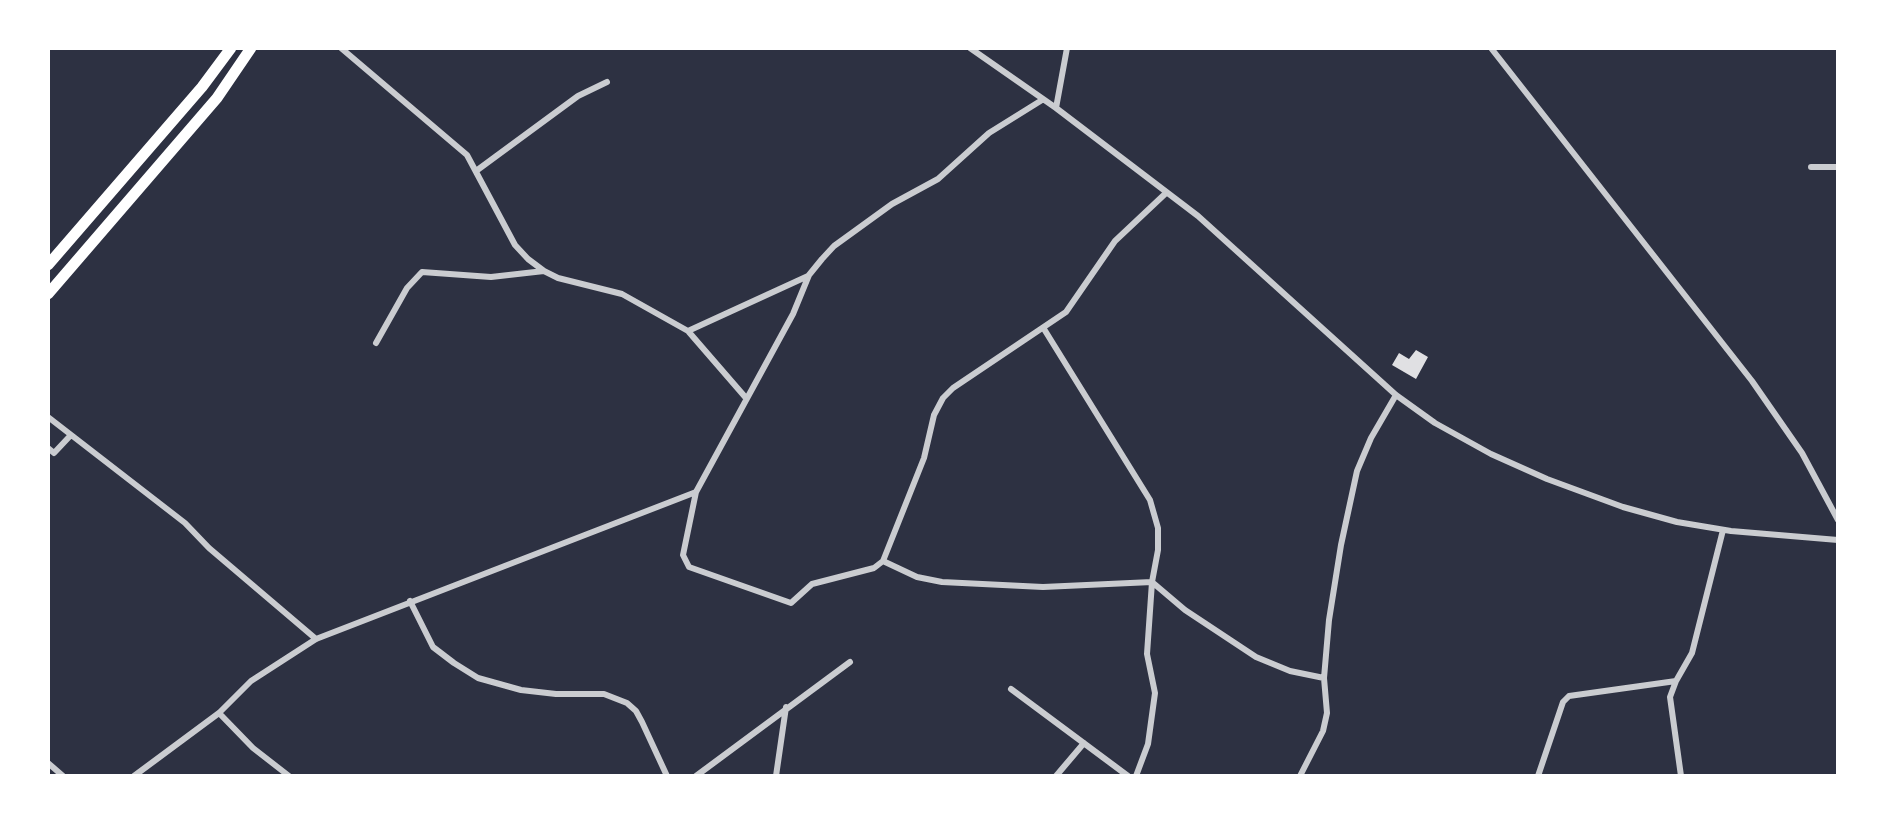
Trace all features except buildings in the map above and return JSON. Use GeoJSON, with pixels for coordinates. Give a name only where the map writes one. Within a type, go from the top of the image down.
{"type":"FeatureCollection","features":[{"type":"Feature","properties":{"kind":"highway"},"geometry":{"type":"LineString","coordinates":[[48,265],[202,87],[231,48]]}},
{"type":"Feature","properties":{"kind":"highway"},"geometry":{"type":"LineString","coordinates":[[48,294],[217,98],[251,48]]}},
{"type":"Feature","properties":{"kind":"street"},"geometry":{"type":"LineString","coordinates":[[341,48],[467,155],[515,245],[544,271]]}},
{"type":"Feature","properties":{"kind":"street"},"geometry":{"type":"LineString","coordinates":[[970,48],[1056,108],[1215,230],[1396,395],[1435,423],[1491,454],[1585,495],[1677,522],[1723,530],[1838,540]]}},
{"type":"Feature","properties":{"kind":"street"},"geometry":{"type":"LineString","coordinates":[[1056,108],[1067,48]]}},
{"type":"Feature","properties":{"kind":"street"},"geometry":{"type":"LineString","coordinates":[[1491,48],[1752,381],[1802,453],[1838,520]]}},
{"type":"Feature","properties":{"kind":"street"},"geometry":{"type":"LineString","coordinates":[[476,171],[578,96],[607,82]]}},
{"type":"Feature","properties":{"kind":"street"},"geometry":{"type":"LineString","coordinates":[[1042,100],[989,133],[938,179],[892,204],[834,246],[809,275],[793,314],[696,492],[683,560],[689,567],[791,603],[812,584],[874,568],[883,561],[924,458],[934,415],[943,398],[953,388],[1056,321],[1073,303],[1115,241],[1166,193]]}},
{"type":"Feature","properties":{"kind":"street"},"geometry":{"type":"LineString","coordinates":[[1811,167],[1838,167]]}},
{"type":"Feature","properties":{"kind":"street"},"geometry":{"type":"LineString","coordinates":[[376,343],[407,288],[422,272],[491,277],[544,271],[622,294],[688,331],[746,398]]}},
{"type":"Feature","properties":{"kind":"street"},"geometry":{"type":"LineString","coordinates":[[688,331],[809,275]]}},
{"type":"Feature","properties":{"kind":"street"},"geometry":{"type":"LineString","coordinates":[[1044,329],[1150,500],[1158,528],[1147,654],[1155,693],[1148,744],[1136,776]]}},
{"type":"Feature","properties":{"kind":"street"},"geometry":{"type":"LineString","coordinates":[[1300,776],[1323,731],[1327,713],[1324,678],[1329,620],[1357,471],[1371,438],[1396,395]]}},
{"type":"Feature","properties":{"kind":"street"},"geometry":{"type":"LineString","coordinates":[[48,417],[185,523],[209,548],[316,639]]}},
{"type":"Feature","properties":{"kind":"street"},"geometry":{"type":"LineString","coordinates":[[48,448],[54,453],[70,436]]}},
{"type":"Feature","properties":{"kind":"street"},"geometry":{"type":"LineString","coordinates":[[134,776],[219,713],[251,681],[316,639],[696,492]]}},
{"type":"Feature","properties":{"kind":"street"},"geometry":{"type":"LineString","coordinates":[[1681,776],[1669,706],[1676,681],[1692,653],[1723,530]]}},
{"type":"Feature","properties":{"kind":"street"},"geometry":{"type":"LineString","coordinates":[[883,561],[917,577],[942,582],[1043,587],[1152,582],[1185,610],[1256,657],[1290,671],[1324,678]]}},
{"type":"Feature","properties":{"kind":"street"},"geometry":{"type":"LineString","coordinates":[[410,601],[433,647],[478,678],[521,690],[604,694],[627,703],[636,711],[667,776]]}},
{"type":"Feature","properties":{"kind":"street"},"geometry":{"type":"LineString","coordinates":[[696,776],[850,662]]}},
{"type":"Feature","properties":{"kind":"street"},"geometry":{"type":"LineString","coordinates":[[1538,776],[1563,702],[1569,696],[1676,681]]}},
{"type":"Feature","properties":{"kind":"street"},"geometry":{"type":"LineString","coordinates":[[1011,689],[1128,776]]}},
{"type":"Feature","properties":{"kind":"street"},"geometry":{"type":"LineString","coordinates":[[776,776],[786,707]]}},
{"type":"Feature","properties":{"kind":"street"},"geometry":{"type":"LineString","coordinates":[[219,713],[253,748],[289,776]]}},
{"type":"Feature","properties":{"kind":"street"},"geometry":{"type":"LineString","coordinates":[[1056,776],[1084,743]]}},
{"type":"Feature","properties":{"kind":"street"},"geometry":{"type":"LineString","coordinates":[[48,763],[63,776]]}}]}
